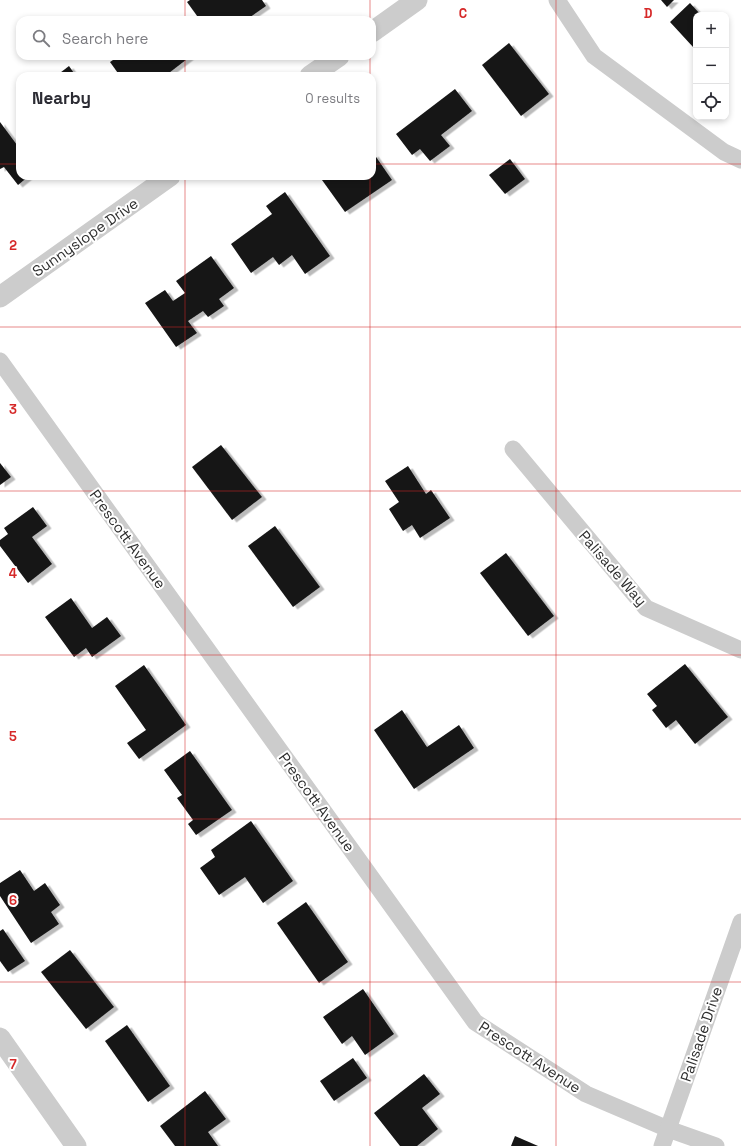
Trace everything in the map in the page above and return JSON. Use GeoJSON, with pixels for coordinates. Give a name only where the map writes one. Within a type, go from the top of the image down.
{"type":"FeatureCollection","features":[{"type":"Feature","properties":{"kind":"street"},"geometry":{"type":"LineString","coordinates":[[376,29],[417,0]]}},
{"type":"Feature","properties":{"kind":"street"},"geometry":{"type":"LineString","coordinates":[[557,0],[594,56],[724,152],[741,160]]}},
{"type":"Feature","properties":{"kind":"street"},"geometry":{"type":"LineString","coordinates":[[316,72],[332,60]]}},
{"type":"Feature","properties":{"kind":"street","name":"Sunnyslope Drive"},"geometry":{"type":"LineString","coordinates":[[0,297],[164,180]]}},
{"type":"Feature","properties":{"kind":"street","name":"Prescott Avenue"},"geometry":{"type":"LineString","coordinates":[[0,361],[475,1022],[586,1094],[668,1129],[716,1146]]}},
{"type":"Feature","properties":{"kind":"street","name":"Palisade Way"},"geometry":{"type":"LineString","coordinates":[[513,449],[646,608],[741,650]]}},
{"type":"Feature","properties":{"kind":"street","name":"Palisade Drive"},"geometry":{"type":"LineString","coordinates":[[662,1146],[741,922]]}},
{"type":"Feature","properties":{"kind":"street"},"geometry":{"type":"LineString","coordinates":[[0,1038],[76,1146]]}},
{"type":"Feature","properties":{"kind":"building"},"geometry":{"type":"Polygon","coordinates":[[[190,0],[262,0],[266,6],[252,16],[197,16],[187,2],[190,0]]]}},
{"type":"Feature","properties":{"kind":"building"},"geometry":{"type":"Polygon","coordinates":[[[661,0],[674,0],[667,7],[661,0]]]}},
{"type":"Feature","properties":{"kind":"building"},"geometry":{"type":"Polygon","coordinates":[[[690,3],[698,12],[693,12],[693,47],[670,22],[690,3]]]}},
{"type":"Feature","properties":{"kind":"building"},"geometry":{"type":"Polygon","coordinates":[[[509,43],[549,94],[521,116],[482,65],[509,43]]]}},
{"type":"Feature","properties":{"kind":"building"},"geometry":{"type":"Polygon","coordinates":[[[113,60],[186,60],[170,72],[117,72],[110,62],[113,60]]]}},
{"type":"Feature","properties":{"kind":"building"},"geometry":{"type":"Polygon","coordinates":[[[69,66],[73,72],[61,72],[69,66]]]}},
{"type":"Feature","properties":{"kind":"building"},"geometry":{"type":"Polygon","coordinates":[[[455,89],[472,111],[441,135],[450,146],[430,161],[420,149],[412,155],[396,134],[455,89]]]}},
{"type":"Feature","properties":{"kind":"building"},"geometry":{"type":"Polygon","coordinates":[[[0,122],[16,144],[16,180],[24,180],[18,185],[4,167],[0,169],[0,122]]]}},
{"type":"Feature","properties":{"kind":"building"},"geometry":{"type":"Polygon","coordinates":[[[376,157],[392,180],[345,212],[322,180],[376,180],[376,157]]]}},
{"type":"Feature","properties":{"kind":"building"},"geometry":{"type":"Polygon","coordinates":[[[510,159],[525,179],[505,194],[489,175],[510,159]]]}},
{"type":"Feature","properties":{"kind":"building"},"geometry":{"type":"Polygon","coordinates":[[[285,192],[330,256],[305,274],[292,255],[279,265],[273,257],[251,273],[231,244],[272,214],[266,206],[285,192]]]}},
{"type":"Feature","properties":{"kind":"building"},"geometry":{"type":"Polygon","coordinates":[[[211,256],[234,288],[219,299],[224,306],[208,317],[203,311],[188,321],[197,333],[176,347],[145,303],[165,290],[173,301],[185,293],[176,281],[211,256]]]}},
{"type":"Feature","properties":{"kind":"building"},"geometry":{"type":"Polygon","coordinates":[[[221,445],[262,497],[232,520],[192,467],[221,445]]]}},
{"type":"Feature","properties":{"kind":"building"},"geometry":{"type":"Polygon","coordinates":[[[0,463],[11,477],[0,485],[0,463]]]}},
{"type":"Feature","properties":{"kind":"building"},"geometry":{"type":"Polygon","coordinates":[[[408,466],[426,494],[431,490],[450,518],[420,538],[412,525],[403,531],[389,509],[399,502],[385,481],[408,466]]]}},
{"type":"Feature","properties":{"kind":"building"},"geometry":{"type":"Polygon","coordinates":[[[33,507],[47,526],[32,537],[52,564],[28,583],[0,546],[0,540],[8,534],[4,528],[33,507]]]}},
{"type":"Feature","properties":{"kind":"building"},"geometry":{"type":"Polygon","coordinates":[[[275,526],[320,587],[293,607],[248,546],[275,526]]]}},
{"type":"Feature","properties":{"kind":"building"},"geometry":{"type":"Polygon","coordinates":[[[506,553],[554,616],[528,636],[480,573],[506,553]]]}},
{"type":"Feature","properties":{"kind":"building"},"geometry":{"type":"Polygon","coordinates":[[[71,598],[92,628],[107,617],[121,636],[92,657],[86,648],[74,657],[45,617],[71,598]]]}},
{"type":"Feature","properties":{"kind":"building"},"geometry":{"type":"Polygon","coordinates":[[[685,664],[728,717],[695,744],[676,720],[666,728],[652,710],[657,706],[647,694],[685,664]]]}},
{"type":"Feature","properties":{"kind":"building"},"geometry":{"type":"Polygon","coordinates":[[[144,665],[186,725],[139,759],[127,743],[146,730],[115,686],[144,665]]]}},
{"type":"Feature","properties":{"kind":"building"},"geometry":{"type":"Polygon","coordinates":[[[402,710],[427,747],[459,725],[474,748],[414,789],[374,730],[402,710]]]}},
{"type":"Feature","properties":{"kind":"building"},"geometry":{"type":"Polygon","coordinates":[[[190,751],[232,810],[196,835],[188,824],[193,820],[177,798],[182,795],[164,770],[190,751]]]}},
{"type":"Feature","properties":{"kind":"building"},"geometry":{"type":"Polygon","coordinates":[[[251,821],[293,881],[263,903],[245,877],[219,895],[200,868],[215,857],[211,850],[251,821]]]}},
{"type":"Feature","properties":{"kind":"building"},"geometry":{"type":"Polygon","coordinates":[[[20,870],[34,891],[45,883],[60,905],[51,912],[59,924],[31,943],[0,896],[0,883],[20,870]]]}},
{"type":"Feature","properties":{"kind":"building"},"geometry":{"type":"Polygon","coordinates":[[[306,902],[348,962],[319,983],[277,923],[306,902]]]}},
{"type":"Feature","properties":{"kind":"building"},"geometry":{"type":"Polygon","coordinates":[[[3,929],[25,961],[8,972],[0,961],[0,931],[3,929]]]}},
{"type":"Feature","properties":{"kind":"building"},"geometry":{"type":"Polygon","coordinates":[[[70,950],[114,1007],[86,1029],[41,972],[70,950]]]}},
{"type":"Feature","properties":{"kind":"building"},"geometry":{"type":"Polygon","coordinates":[[[363,989],[394,1034],[365,1055],[352,1036],[342,1044],[323,1017],[363,989]]]}},
{"type":"Feature","properties":{"kind":"building"},"geometry":{"type":"Polygon","coordinates":[[[127,1025],[170,1086],[148,1102],[105,1041],[127,1025]]]}},
{"type":"Feature","properties":{"kind":"building"},"geometry":{"type":"Polygon","coordinates":[[[353,1058],[367,1078],[334,1101],[320,1081],[353,1058]]]}},
{"type":"Feature","properties":{"kind":"building"},"geometry":{"type":"Polygon","coordinates":[[[424,1074],[440,1094],[422,1108],[438,1129],[417,1146],[400,1146],[374,1113],[424,1074]]]}},
{"type":"Feature","properties":{"kind":"building"},"geometry":{"type":"Polygon","coordinates":[[[205,1091],[226,1119],[208,1132],[218,1146],[175,1146],[160,1126],[205,1091]]]}},
{"type":"Feature","properties":{"kind":"building"},"geometry":{"type":"Polygon","coordinates":[[[515,1136],[538,1146],[511,1146],[515,1136]]]}}]}
